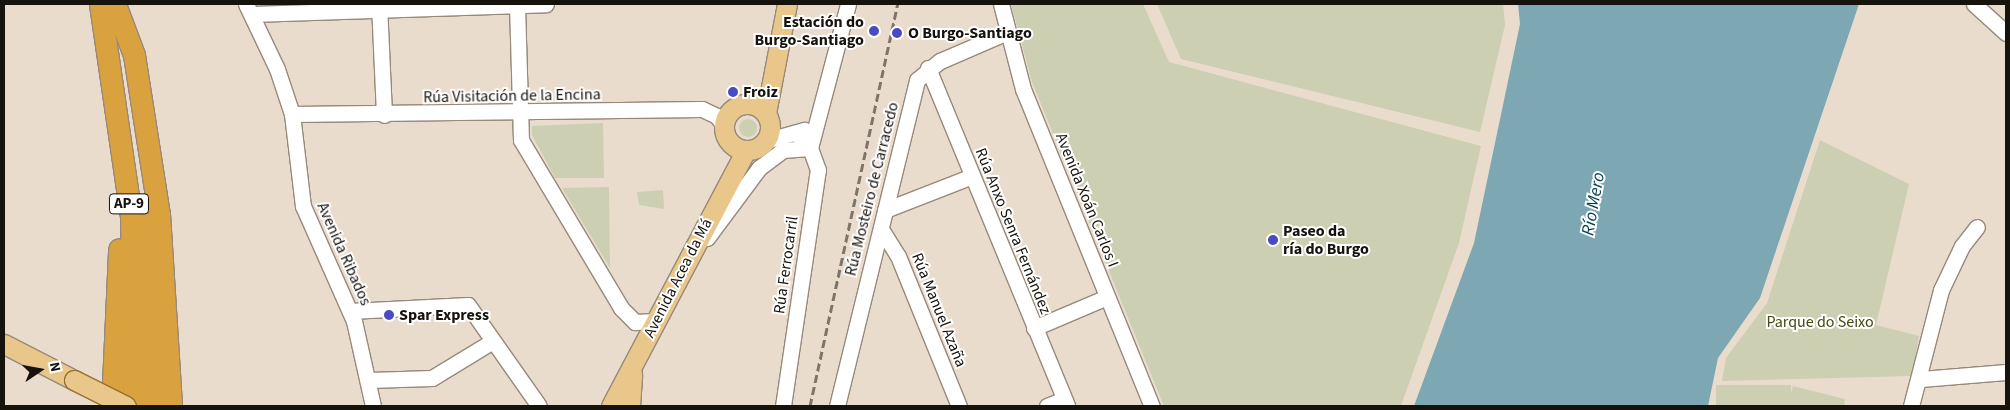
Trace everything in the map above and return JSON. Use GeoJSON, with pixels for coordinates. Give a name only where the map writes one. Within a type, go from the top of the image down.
{"type":"FeatureCollection","features":[{"type":"Feature","properties":{"kind":"highway","name":"AP-9"},"geometry":{"type":"LineString","coordinates":[[110,5],[124,154],[135,308],[134,406]]}},
{"type":"Feature","properties":{"kind":"highway","name":"AP-9"},"geometry":{"type":"LineString","coordinates":[[110,5],[134,118],[147,230],[150,406]]}},
{"type":"Feature","properties":{"kind":"highway"},"geometry":{"type":"LineString","coordinates":[[110,5],[134,54],[158,205],[171,406]]}},
{"type":"Feature","properties":{"kind":"highway"},"geometry":{"type":"LineString","coordinates":[[112,406],[119,281],[119,188],[124,154]]}},
{"type":"Feature","properties":{"kind":"main road"},"geometry":{"type":"LineString","coordinates":[[777,43],[766,114],[770,127],[765,141],[734,140],[728,115],[755,96],[777,43],[788,4]]}},
{"type":"Feature","properties":{"kind":"main road"},"geometry":{"type":"LineString","coordinates":[[745,104],[756,106],[766,114]]}},
{"type":"Feature","properties":{"kind":"main road","name":"Avenida Acea da Má"},"geometry":{"type":"LineString","coordinates":[[611,406],[686,265],[724,188],[734,140]]}},
{"type":"Feature","properties":{"kind":"main road"},"geometry":{"type":"LineString","coordinates":[[4,344],[126,406]]}},
{"type":"Feature","properties":{"kind":"main road"},"geometry":{"type":"LineString","coordinates":[[630,406],[632,368]]}},
{"type":"Feature","properties":{"kind":"street"},"geometry":{"type":"LineString","coordinates":[[249,9],[546,4]]}},
{"type":"Feature","properties":{"kind":"street"},"geometry":{"type":"LineString","coordinates":[[686,265],[759,168],[783,150],[810,148],[816,120],[832,73],[848,4]]}},
{"type":"Feature","properties":{"kind":"street","name":"Avenida Xoán Carlos I"},"geometry":{"type":"LineString","coordinates":[[1001,4],[1007,32],[1024,89],[1152,406]]}},
{"type":"Feature","properties":{"kind":"street"},"geometry":{"type":"LineString","coordinates":[[1974,4],[2006,33]]}},
{"type":"Feature","properties":{"kind":"street"},"geometry":{"type":"LineString","coordinates":[[517,5],[521,140],[621,308],[635,322],[655,321]]}},
{"type":"Feature","properties":{"kind":"street"},"geometry":{"type":"LineString","coordinates":[[379,8],[384,115]]}},
{"type":"Feature","properties":{"kind":"street","name":"Avenida Ribados"},"geometry":{"type":"LineString","coordinates":[[249,9],[277,69],[292,114],[303,206],[350,311],[369,380],[373,406]]}},
{"type":"Feature","properties":{"kind":"street"},"geometry":{"type":"LineString","coordinates":[[928,68],[1007,32]]}},
{"type":"Feature","properties":{"kind":"street","name":"Rúa Anxo Senra Fernández"},"geometry":{"type":"LineString","coordinates":[[928,68],[1065,403]]}},
{"type":"Feature","properties":{"kind":"street","name":"Rúa Mosteiro de Carracedo"},"geometry":{"type":"LineString","coordinates":[[837,406],[917,80],[928,68]]}},
{"type":"Feature","properties":{"kind":"street","name":"Rúa Visitación de la Encina"},"geometry":{"type":"LineString","coordinates":[[292,114],[384,115],[702,109],[718,116],[734,140]]}},
{"type":"Feature","properties":{"kind":"street"},"geometry":{"type":"LineString","coordinates":[[765,141],[798,135],[816,120]]}},
{"type":"Feature","properties":{"kind":"street","name":"Rúa Ferrocarril"},"geometry":{"type":"LineString","coordinates":[[783,406],[818,170],[810,148],[798,135]]}},
{"type":"Feature","properties":{"kind":"street"},"geometry":{"type":"LineString","coordinates":[[885,210],[972,176]]}},
{"type":"Feature","properties":{"kind":"street"},"geometry":{"type":"LineString","coordinates":[[1911,406],[1921,379],[1941,290],[1962,246],[1977,227]]}},
{"type":"Feature","properties":{"kind":"street","name":"Rúa Manuel Azaña"},"geometry":{"type":"LineString","coordinates":[[881,229],[898,256],[960,406]]}},
{"type":"Feature","properties":{"kind":"street"},"geometry":{"type":"LineString","coordinates":[[1034,328],[1108,297]]}},
{"type":"Feature","properties":{"kind":"street"},"geometry":{"type":"LineString","coordinates":[[350,311],[468,305],[491,342],[539,406]]}},
{"type":"Feature","properties":{"kind":"street"},"geometry":{"type":"LineString","coordinates":[[369,380],[432,378],[491,342]]}},
{"type":"Feature","properties":{"kind":"street"},"geometry":{"type":"LineString","coordinates":[[1921,379],[2006,372]]}},
{"type":"Feature","properties":{"kind":"street"},"geometry":{"type":"LineString","coordinates":[[1047,406],[1065,403]]}},
{"type":"Feature","properties":{"kind":"green space"},"geometry":{"type":"Polygon","coordinates":[[[1011,4],[1143,4],[1169,62],[1481,146],[1459,243],[1401,406],[1164,406],[1032,82],[1011,4]]]}},
{"type":"Feature","properties":{"kind":"green space"},"geometry":{"type":"Polygon","coordinates":[[[1157,4],[1503,4],[1505,25],[1480,132],[1181,59],[1157,4]]]}},
{"type":"Feature","properties":{"kind":"green space"},"geometry":{"type":"Polygon","coordinates":[[[744,119],[752,119],[757,124],[755,135],[744,137],[739,132],[739,124],[744,119]]]}},
{"type":"Feature","properties":{"kind":"green space"},"geometry":{"type":"Polygon","coordinates":[[[603,123],[604,178],[555,178],[532,135],[532,126],[603,123]]]}},
{"type":"Feature","properties":{"kind":"green space","name":"Parque do Seixo"},"geometry":{"type":"Polygon","coordinates":[[[1820,140],[1909,184],[1876,325],[1919,336],[1912,376],[1722,381],[1726,358],[1767,303],[1820,140]]]}},
{"type":"Feature","properties":{"kind":"green space"},"geometry":{"type":"Polygon","coordinates":[[[609,187],[610,268],[562,188],[609,187]]]}},
{"type":"Feature","properties":{"kind":"green space"},"geometry":{"type":"Polygon","coordinates":[[[663,190],[664,209],[639,205],[637,192],[663,190]]]}},
{"type":"Feature","properties":{"kind":"green space"},"geometry":{"type":"Polygon","coordinates":[[[1716,385],[1791,385],[1791,406],[1716,406],[1716,385]]]}},
{"type":"Feature","properties":{"kind":"green space"},"geometry":{"type":"Polygon","coordinates":[[[1793,386],[1845,399],[1844,406],[1788,406],[1793,386]]]}},
{"type":"Feature","properties":{"kind":"water","name":"Río Mero"},"geometry":{"type":"Polygon","coordinates":[[[1518,4],[1859,4],[1760,298],[1718,358],[1708,406],[1414,406],[1474,243],[1520,24],[1518,4]]]}},
{"type":"Feature","properties":{"kind":"railway"},"geometry":{"type":"LineString","coordinates":[[810,406],[898,4]]}},
{"type":"Feature","properties":{"kind":"place","name":"Estación do Burgo-Santiago"},"geometry":{"type":"Point","coordinates":[874,31]}},
{"type":"Feature","properties":{"kind":"place","name":"O Burgo-Santiago"},"geometry":{"type":"Point","coordinates":[897,33]}},
{"type":"Feature","properties":{"kind":"place","name":"Froiz"},"geometry":{"type":"Point","coordinates":[733,92]}},
{"type":"Feature","properties":{"kind":"place","name":"Paseo da ría do Burgo"},"geometry":{"type":"Point","coordinates":[1273,240]}},
{"type":"Feature","properties":{"kind":"place","name":"Spar Express"},"geometry":{"type":"Point","coordinates":[389,315]}}]}
